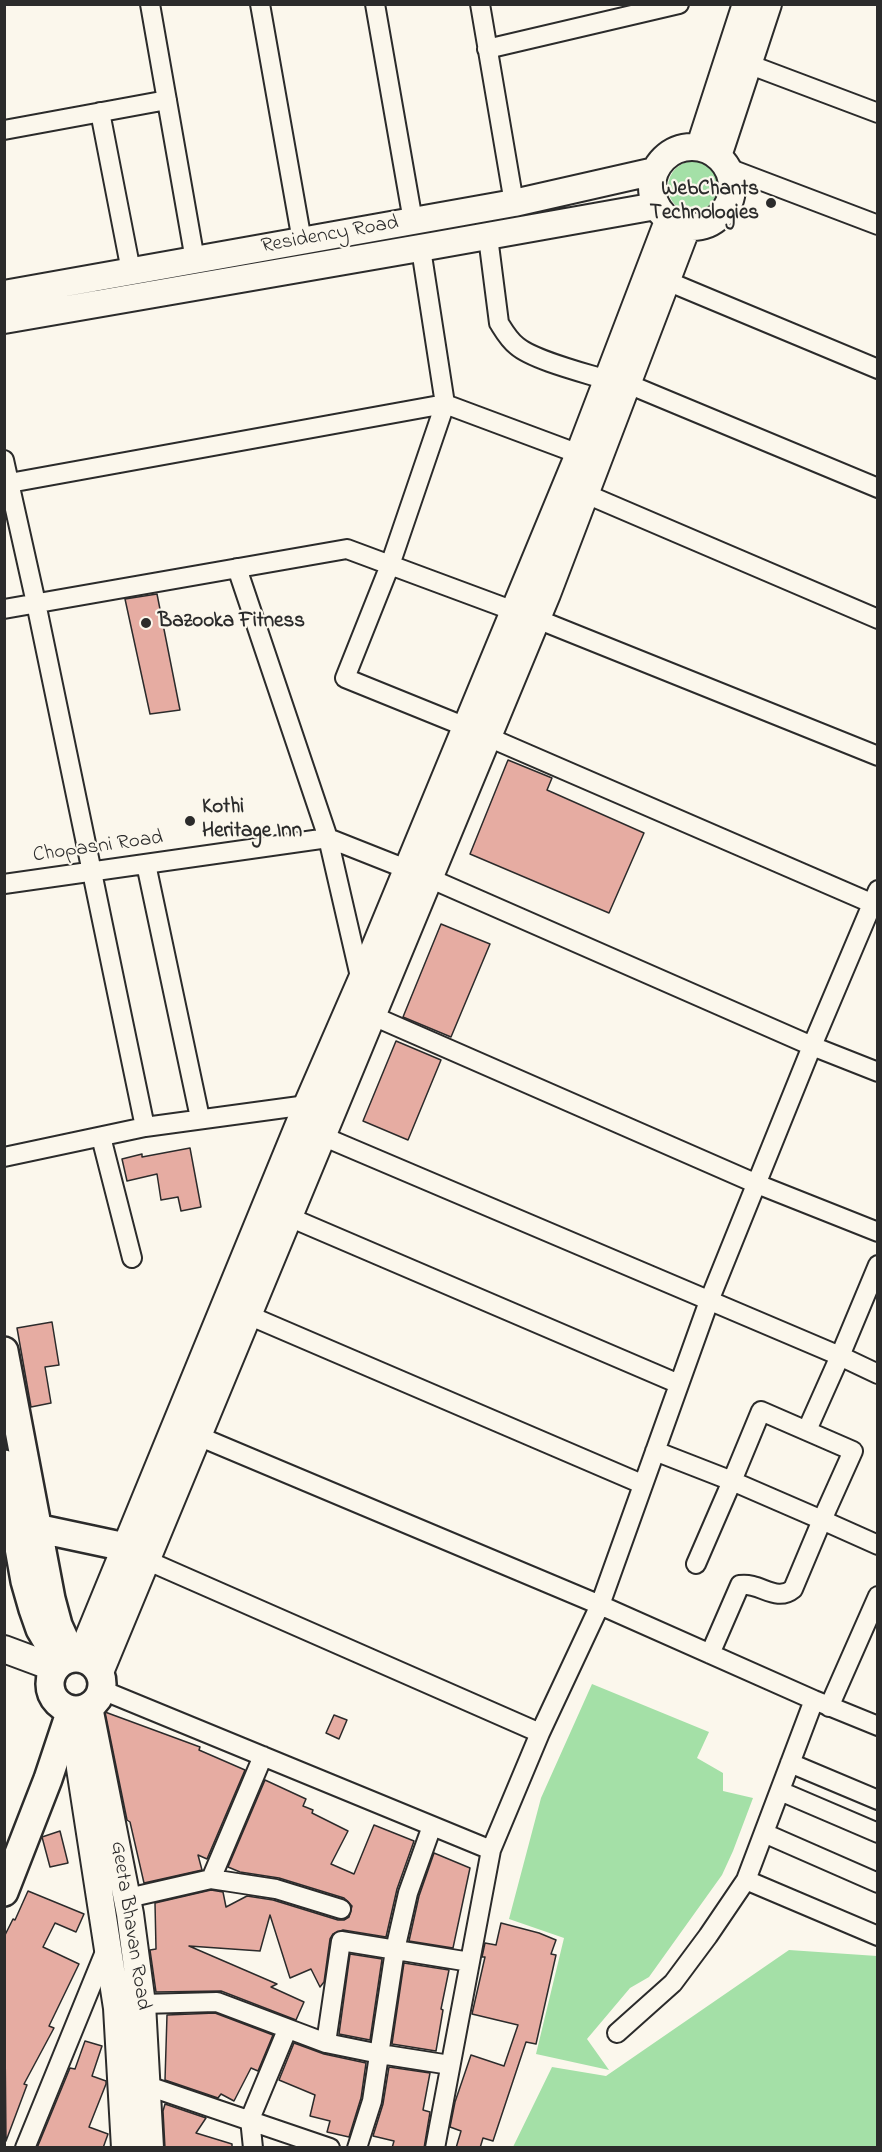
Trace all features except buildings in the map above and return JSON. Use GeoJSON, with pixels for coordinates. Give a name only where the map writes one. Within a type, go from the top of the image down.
{"type":"FeatureCollection","features":[{"type":"Feature","properties":{"kind":"main road"},"geometry":{"type":"LineString","coordinates":[[670,218],[701,226],[714,221],[724,212],[731,200],[733,186],[716,157],[713,102],[746,4]]}},
{"type":"Feature","properties":{"kind":"main road"},"geometry":{"type":"LineString","coordinates":[[716,157],[768,4]]}},
{"type":"Feature","properties":{"kind":"main road"},"geometry":{"type":"LineString","coordinates":[[4,1843],[136,1554],[198,1436],[372,1016],[418,874],[525,615],[579,454],[667,281],[670,218],[652,189],[655,171],[662,159],[686,146],[716,157]]}},
{"type":"Feature","properties":{"kind":"main road","name":"Residency Road"},"geometry":{"type":"LineString","coordinates":[[4,294],[514,203],[655,171]]}},
{"type":"Feature","properties":{"kind":"main road","name":"Residency Road"},"geometry":{"type":"LineString","coordinates":[[4,320],[260,274],[488,237],[670,218]]}},
{"type":"Feature","properties":{"kind":"main road"},"geometry":{"type":"LineString","coordinates":[[525,615],[586,494],[617,382],[670,218]]}},
{"type":"Feature","properties":{"kind":"main road"},"geometry":{"type":"LineString","coordinates":[[136,1554],[307,1105],[361,981],[418,874]]}},
{"type":"Feature","properties":{"kind":"main road"},"geometry":{"type":"LineString","coordinates":[[4,1351],[36,1528],[58,1625],[76,1684],[48,1779],[4,1892]]}},
{"type":"Feature","properties":{"kind":"main road"},"geometry":{"type":"LineString","coordinates":[[4,1464],[9,1510],[33,1609],[40,1629],[76,1684]]}},
{"type":"Feature","properties":{"kind":"main road"},"geometry":{"type":"LineString","coordinates":[[36,1528],[136,1554]]}},
{"type":"Feature","properties":{"kind":"main road"},"geometry":{"type":"LineString","coordinates":[[4,1649],[76,1684]]}},
{"type":"Feature","properties":{"kind":"main road","name":"Geeta Bhavan Road"},"geometry":{"type":"LineString","coordinates":[[76,1684],[128,1898],[142,2004],[150,2148]]}},
{"type":"Feature","properties":{"kind":"main road","name":"Geeta Bhavan Road"},"geometry":{"type":"LineString","coordinates":[[76,1684],[80,1768],[117,2008],[125,2148]]}},
{"type":"Feature","properties":{"kind":"street"},"geometry":{"type":"LineString","coordinates":[[150,4],[195,260]]}},
{"type":"Feature","properties":{"kind":"street"},"geometry":{"type":"LineString","coordinates":[[260,4],[302,241]]}},
{"type":"Feature","properties":{"kind":"street"},"geometry":{"type":"LineString","coordinates":[[375,4],[413,221]]}},
{"type":"Feature","properties":{"kind":"street"},"geometry":{"type":"LineString","coordinates":[[480,4],[514,203]]}},
{"type":"Feature","properties":{"kind":"street"},"geometry":{"type":"LineString","coordinates":[[487,49],[680,4]]}},
{"type":"Feature","properties":{"kind":"street"},"geometry":{"type":"LineString","coordinates":[[748,64],[878,113]]}},
{"type":"Feature","properties":{"kind":"street"},"geometry":{"type":"LineString","coordinates":[[4,130],[167,100]]}},
{"type":"Feature","properties":{"kind":"street"},"geometry":{"type":"LineString","coordinates":[[100,112],[131,271]]}},
{"type":"Feature","properties":{"kind":"street"},"geometry":{"type":"LineString","coordinates":[[716,157],[878,225]]}},
{"type":"Feature","properties":{"kind":"street"},"geometry":{"type":"LineString","coordinates":[[488,237],[499,323],[506,335],[529,354],[617,382],[878,488]]}},
{"type":"Feature","properties":{"kind":"street"},"geometry":{"type":"LineString","coordinates":[[421,249],[445,404],[390,565],[345,678],[876,900],[812,1046],[709,1301],[600,1605],[540,1733],[491,1850],[435,2148]]}},
{"type":"Feature","properties":{"kind":"street"},"geometry":{"type":"LineString","coordinates":[[667,281],[878,369]]}},
{"type":"Feature","properties":{"kind":"street"},"geometry":{"type":"LineString","coordinates":[[7,484],[445,404],[579,454]]}},
{"type":"Feature","properties":{"kind":"street"},"geometry":{"type":"LineString","coordinates":[[4,460],[7,484],[36,603],[145,1127]]}},
{"type":"Feature","properties":{"kind":"street"},"geometry":{"type":"LineString","coordinates":[[586,494],[878,619]]}},
{"type":"Feature","properties":{"kind":"street"},"geometry":{"type":"LineString","coordinates":[[4,609],[347,549],[525,615],[878,756]]}},
{"type":"Feature","properties":{"kind":"street"},"geometry":{"type":"LineString","coordinates":[[237,568],[328,838],[361,981]]}},
{"type":"Feature","properties":{"kind":"street","name":"Chopasni Road"},"geometry":{"type":"LineString","coordinates":[[4,884],[328,838],[418,874],[812,1046],[878,1072]]}},
{"type":"Feature","properties":{"kind":"street"},"geometry":{"type":"LineString","coordinates":[[146,864],[200,1118]]}},
{"type":"Feature","properties":{"kind":"street"},"geometry":{"type":"LineString","coordinates":[[372,1016],[757,1184],[878,1232]]}},
{"type":"Feature","properties":{"kind":"street"},"geometry":{"type":"LineString","coordinates":[[4,1157],[145,1127],[307,1105],[327,1126],[709,1301],[878,1374]]}},
{"type":"Feature","properties":{"kind":"street"},"geometry":{"type":"LineString","coordinates":[[100,1137],[132,1258]]}},
{"type":"Feature","properties":{"kind":"street"},"geometry":{"type":"LineString","coordinates":[[289,1217],[679,1384]]}},
{"type":"Feature","properties":{"kind":"street"},"geometry":{"type":"LineString","coordinates":[[807,1430],[878,1265]]}},
{"type":"Feature","properties":{"kind":"street"},"geometry":{"type":"LineString","coordinates":[[248,1316],[642,1484]]}},
{"type":"Feature","properties":{"kind":"street"},"geometry":{"type":"LineString","coordinates":[[696,1564],[760,1411],[853,1451],[793,1589],[787,1594],[779,1595],[748,1584],[740,1585],[710,1654]]}},
{"type":"Feature","properties":{"kind":"street"},"geometry":{"type":"LineString","coordinates":[[198,1436],[600,1605],[878,1726]]}},
{"type":"Feature","properties":{"kind":"street"},"geometry":{"type":"LineString","coordinates":[[655,1451],[732,1481],[878,1545]]}},
{"type":"Feature","properties":{"kind":"street"},"geometry":{"type":"LineString","coordinates":[[136,1554],[540,1733]]}},
{"type":"Feature","properties":{"kind":"street"},"geometry":{"type":"LineString","coordinates":[[617,2033],[673,1983],[746,1880],[790,1763],[878,1596]]}},
{"type":"Feature","properties":{"kind":"street"},"geometry":{"type":"LineString","coordinates":[[76,1684],[263,1756],[491,1850]]}},
{"type":"Feature","properties":{"kind":"street"},"geometry":{"type":"LineString","coordinates":[[211,1879],[263,1756]]}},
{"type":"Feature","properties":{"kind":"street"},"geometry":{"type":"LineString","coordinates":[[790,1763],[878,1800]]}},
{"type":"Feature","properties":{"kind":"street"},"geometry":{"type":"LineString","coordinates":[[780,1791],[878,1833]]}},
{"type":"Feature","properties":{"kind":"street"},"geometry":{"type":"LineString","coordinates":[[357,2148],[372,2101],[395,1950],[408,1893],[432,1826]]}},
{"type":"Feature","properties":{"kind":"street"},"geometry":{"type":"LineString","coordinates":[[764,1833],[878,1883]]}},
{"type":"Feature","properties":{"kind":"street"},"geometry":{"type":"LineString","coordinates":[[128,1898],[211,1879],[276,1889],[341,1910]]}},
{"type":"Feature","properties":{"kind":"street"},"geometry":{"type":"LineString","coordinates":[[746,1880],[878,1936]]}},
{"type":"Feature","properties":{"kind":"street"},"geometry":{"type":"LineString","coordinates":[[326,2043],[341,1941],[470,1962]]}},
{"type":"Feature","properties":{"kind":"street"},"geometry":{"type":"LineString","coordinates":[[25,2148],[108,1946]]}},
{"type":"Feature","properties":{"kind":"street"},"geometry":{"type":"LineString","coordinates":[[142,2004],[218,2002],[326,2043],[450,2065]]}},
{"type":"Feature","properties":{"kind":"street"},"geometry":{"type":"LineString","coordinates":[[253,2148],[250,2120],[287,2030]]}},
{"type":"Feature","properties":{"kind":"street"},"geometry":{"type":"LineString","coordinates":[[148,2086],[330,2148]]}},
{"type":"Feature","properties":{"kind":"green space"},"geometry":{"type":"Polygon","coordinates":[[[694,161],[704,163],[712,169],[718,177],[720,187],[718,197],[712,205],[704,211],[694,213],[684,211],[676,205],[670,197],[668,187],[670,177],[676,169],[684,163],[694,161]]]}},
{"type":"Feature","properties":{"kind":"green space"},"geometry":{"type":"Polygon","coordinates":[[[592,1684],[709,1732],[697,1758],[723,1773],[723,1791],[753,1798],[722,1875],[649,1977],[630,1988],[587,2039],[609,2070],[536,2054],[564,1938],[509,1919],[541,1798],[592,1684]]]}},
{"type":"Feature","properties":{"kind":"green space"},"geometry":{"type":"Polygon","coordinates":[[[789,1950],[877,1956],[877,2147],[513,2147],[552,2067],[606,2076],[789,1950]]]}},
{"type":"Feature","properties":{"kind":"place","name":"WebChants Technologies"},"geometry":{"type":"Point","coordinates":[771,203]}},
{"type":"Feature","properties":{"kind":"place","name":"Bazooka Fitness"},"geometry":{"type":"Point","coordinates":[146,623]}},
{"type":"Feature","properties":{"kind":"place","name":"Kothi Heritage Inn"},"geometry":{"type":"Point","coordinates":[190,821]}}]}
